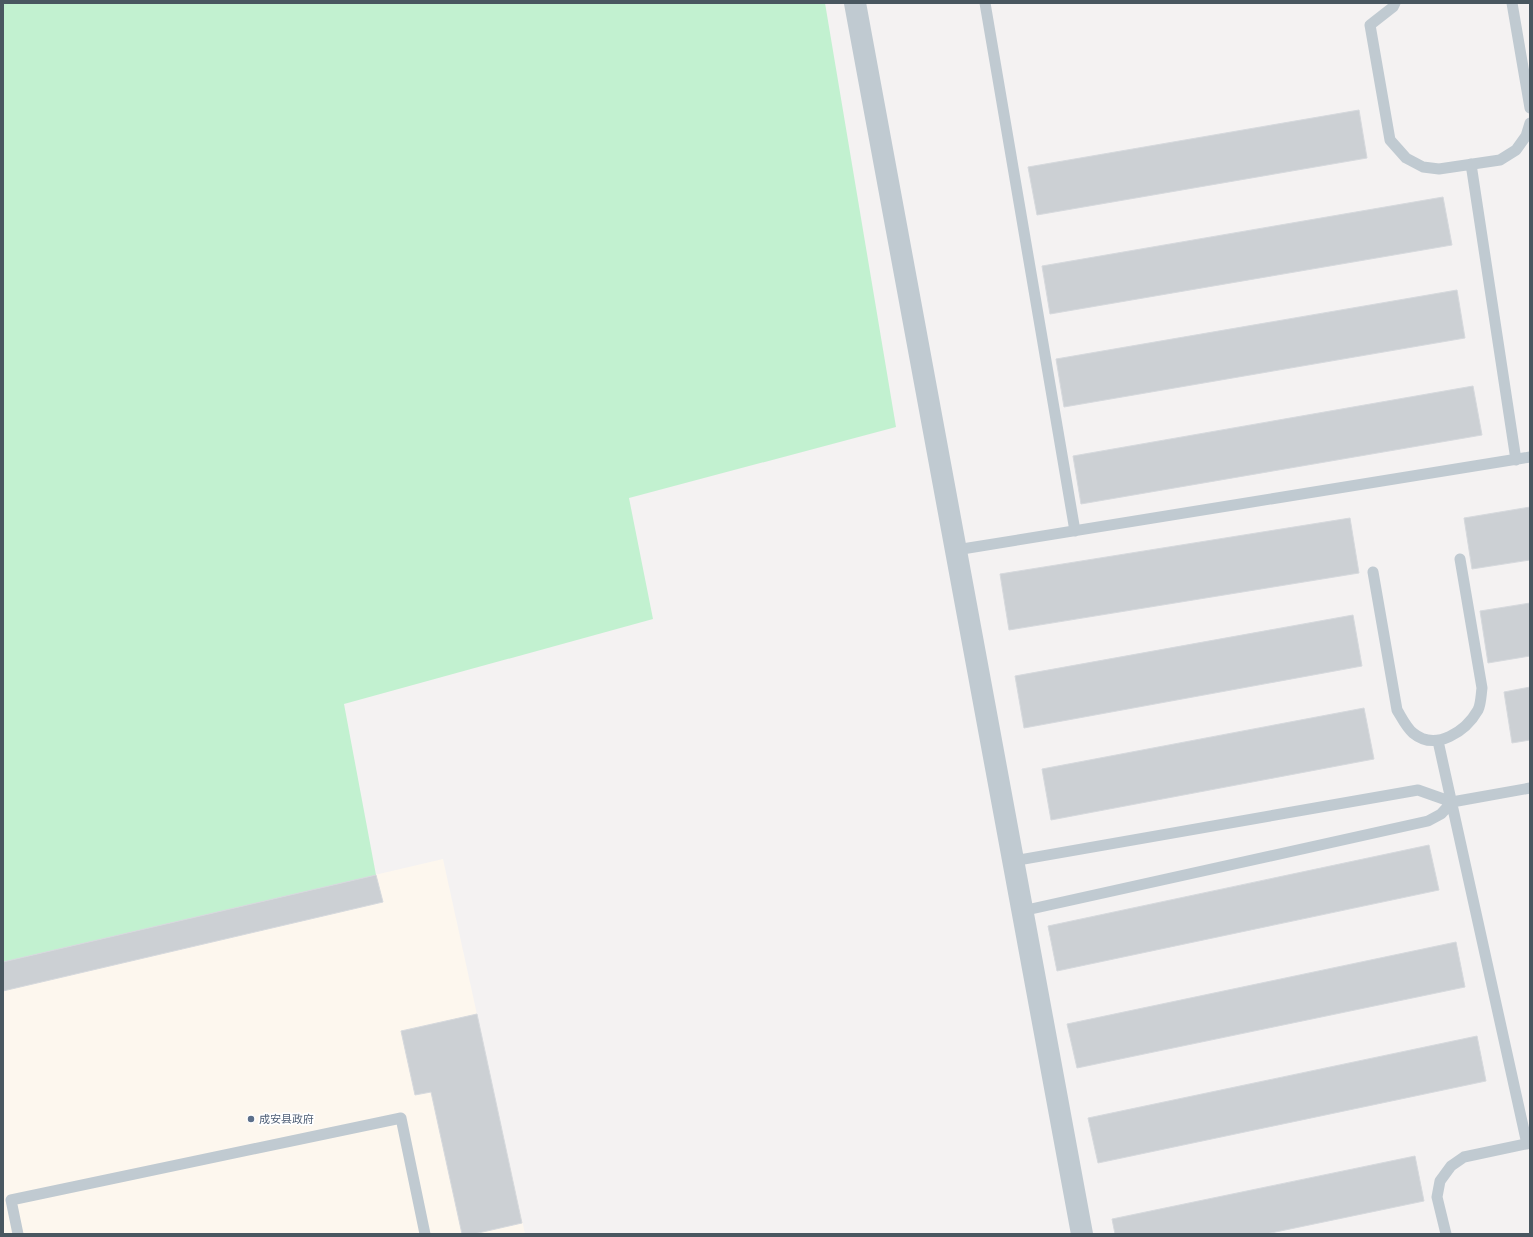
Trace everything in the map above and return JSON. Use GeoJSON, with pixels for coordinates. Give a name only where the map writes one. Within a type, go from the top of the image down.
{"type":"FeatureCollection","features":[{"type":"Feature","properties":{"kind":"street"},"geometry":{"type":"LineString","coordinates":[[855,3],[1082,1234]]}},
{"type":"Feature","properties":{"kind":"lane"},"geometry":{"type":"LineString","coordinates":[[985,3],[1075,531]]}},
{"type":"Feature","properties":{"kind":"lane"},"geometry":{"type":"LineString","coordinates":[[1395,3],[1393,7],[1370,25],[1390,140],[1406,158],[1423,167],[1438,169],[1500,160],[1516,150],[1526,136],[1530,123]]}},
{"type":"Feature","properties":{"kind":"lane"},"geometry":{"type":"LineString","coordinates":[[1512,3],[1530,108]]}},
{"type":"Feature","properties":{"kind":"lane"},"geometry":{"type":"LineString","coordinates":[[1471,164],[1516,460]]}},
{"type":"Feature","properties":{"kind":"lane"},"geometry":{"type":"LineString","coordinates":[[956,550],[1530,457]]}},
{"type":"Feature","properties":{"kind":"lane"},"geometry":{"type":"LineString","coordinates":[[1373,572],[1397,710],[1405,724],[1414,734],[1426,739],[1438,741],[1454,735],[1469,722],[1478,709],[1481,698],[1482,688],[1460,559]]}},
{"type":"Feature","properties":{"kind":"lane"},"geometry":{"type":"LineString","coordinates":[[1438,741],[1528,1143],[1464,1157],[1451,1166],[1440,1181],[1437,1197],[1446,1234]]}},
{"type":"Feature","properties":{"kind":"lane"},"geometry":{"type":"LineString","coordinates":[[1013,861],[1418,790],[1452,802],[1530,788]]}},
{"type":"Feature","properties":{"kind":"lane"},"geometry":{"type":"LineString","coordinates":[[1022,911],[1428,821],[1440,814],[1452,802]]}},
{"type":"Feature","properties":{"kind":"lane"},"geometry":{"type":"LineString","coordinates":[[18,1234],[11,1200],[401,1118],[425,1234]]}},
{"type":"Feature","properties":{"kind":"shaded area","name":"成安县政府"},"geometry":{"type":"Polygon","coordinates":[[[443,859],[525,1234],[3,1234],[3,962],[443,859]]]}},
{"type":"Feature","properties":{"kind":"green space"},"geometry":{"type":"Polygon","coordinates":[[[3,3],[825,3],[896,427],[629,498],[653,619],[344,704],[376,875],[3,962],[3,3]]]}},
{"type":"Feature","properties":{"kind":"building"},"geometry":{"type":"Polygon","coordinates":[[[1359,110],[1367,158],[1037,215],[1028,167],[1359,110]]]}},
{"type":"Feature","properties":{"kind":"building"},"geometry":{"type":"Polygon","coordinates":[[[1443,197],[1452,245],[1050,314],[1042,266],[1443,197]]]}},
{"type":"Feature","properties":{"kind":"building"},"geometry":{"type":"Polygon","coordinates":[[[1457,290],[1465,338],[1064,407],[1056,359],[1457,290]]]}},
{"type":"Feature","properties":{"kind":"building"},"geometry":{"type":"Polygon","coordinates":[[[1473,386],[1482,435],[1081,504],[1073,456],[1473,386]]]}},
{"type":"Feature","properties":{"kind":"building"},"geometry":{"type":"Polygon","coordinates":[[[1530,507],[1530,560],[1472,569],[1464,518],[1530,507]]]}},
{"type":"Feature","properties":{"kind":"building"},"geometry":{"type":"Polygon","coordinates":[[[1350,518],[1359,573],[1009,630],[1000,574],[1350,518]]]}},
{"type":"Feature","properties":{"kind":"building"},"geometry":{"type":"Polygon","coordinates":[[[1530,603],[1530,656],[1488,663],[1480,611],[1530,603]]]}},
{"type":"Feature","properties":{"kind":"building"},"geometry":{"type":"Polygon","coordinates":[[[1353,615],[1362,666],[1024,728],[1015,676],[1353,615]]]}},
{"type":"Feature","properties":{"kind":"building"},"geometry":{"type":"Polygon","coordinates":[[[1530,687],[1530,740],[1512,743],[1504,692],[1530,687]]]}},
{"type":"Feature","properties":{"kind":"building"},"geometry":{"type":"Polygon","coordinates":[[[1364,708],[1374,759],[1051,820],[1042,769],[1364,708]]]}},
{"type":"Feature","properties":{"kind":"building"},"geometry":{"type":"Polygon","coordinates":[[[1429,845],[1439,890],[1057,971],[1048,926],[1429,845]]]}},
{"type":"Feature","properties":{"kind":"building"},"geometry":{"type":"Polygon","coordinates":[[[376,875],[383,902],[3,991],[3,962],[376,875]]]}},
{"type":"Feature","properties":{"kind":"building"},"geometry":{"type":"Polygon","coordinates":[[[1456,942],[1465,987],[1077,1068],[1067,1024],[1456,942]]]}},
{"type":"Feature","properties":{"kind":"building"},"geometry":{"type":"Polygon","coordinates":[[[477,1014],[522,1223],[474,1234],[462,1234],[431,1092],[415,1095],[401,1031],[477,1014]]]}},
{"type":"Feature","properties":{"kind":"building"},"geometry":{"type":"Polygon","coordinates":[[[1477,1036],[1486,1081],[1098,1163],[1088,1118],[1477,1036]]]}},
{"type":"Feature","properties":{"kind":"building"},"geometry":{"type":"Polygon","coordinates":[[[1415,1156],[1424,1201],[1266,1234],[1115,1234],[1112,1219],[1415,1156]]]}},
{"type":"Feature","properties":{"kind":"place","name":"成安县政府"},"geometry":{"type":"Point","coordinates":[251,1119]}}]}
